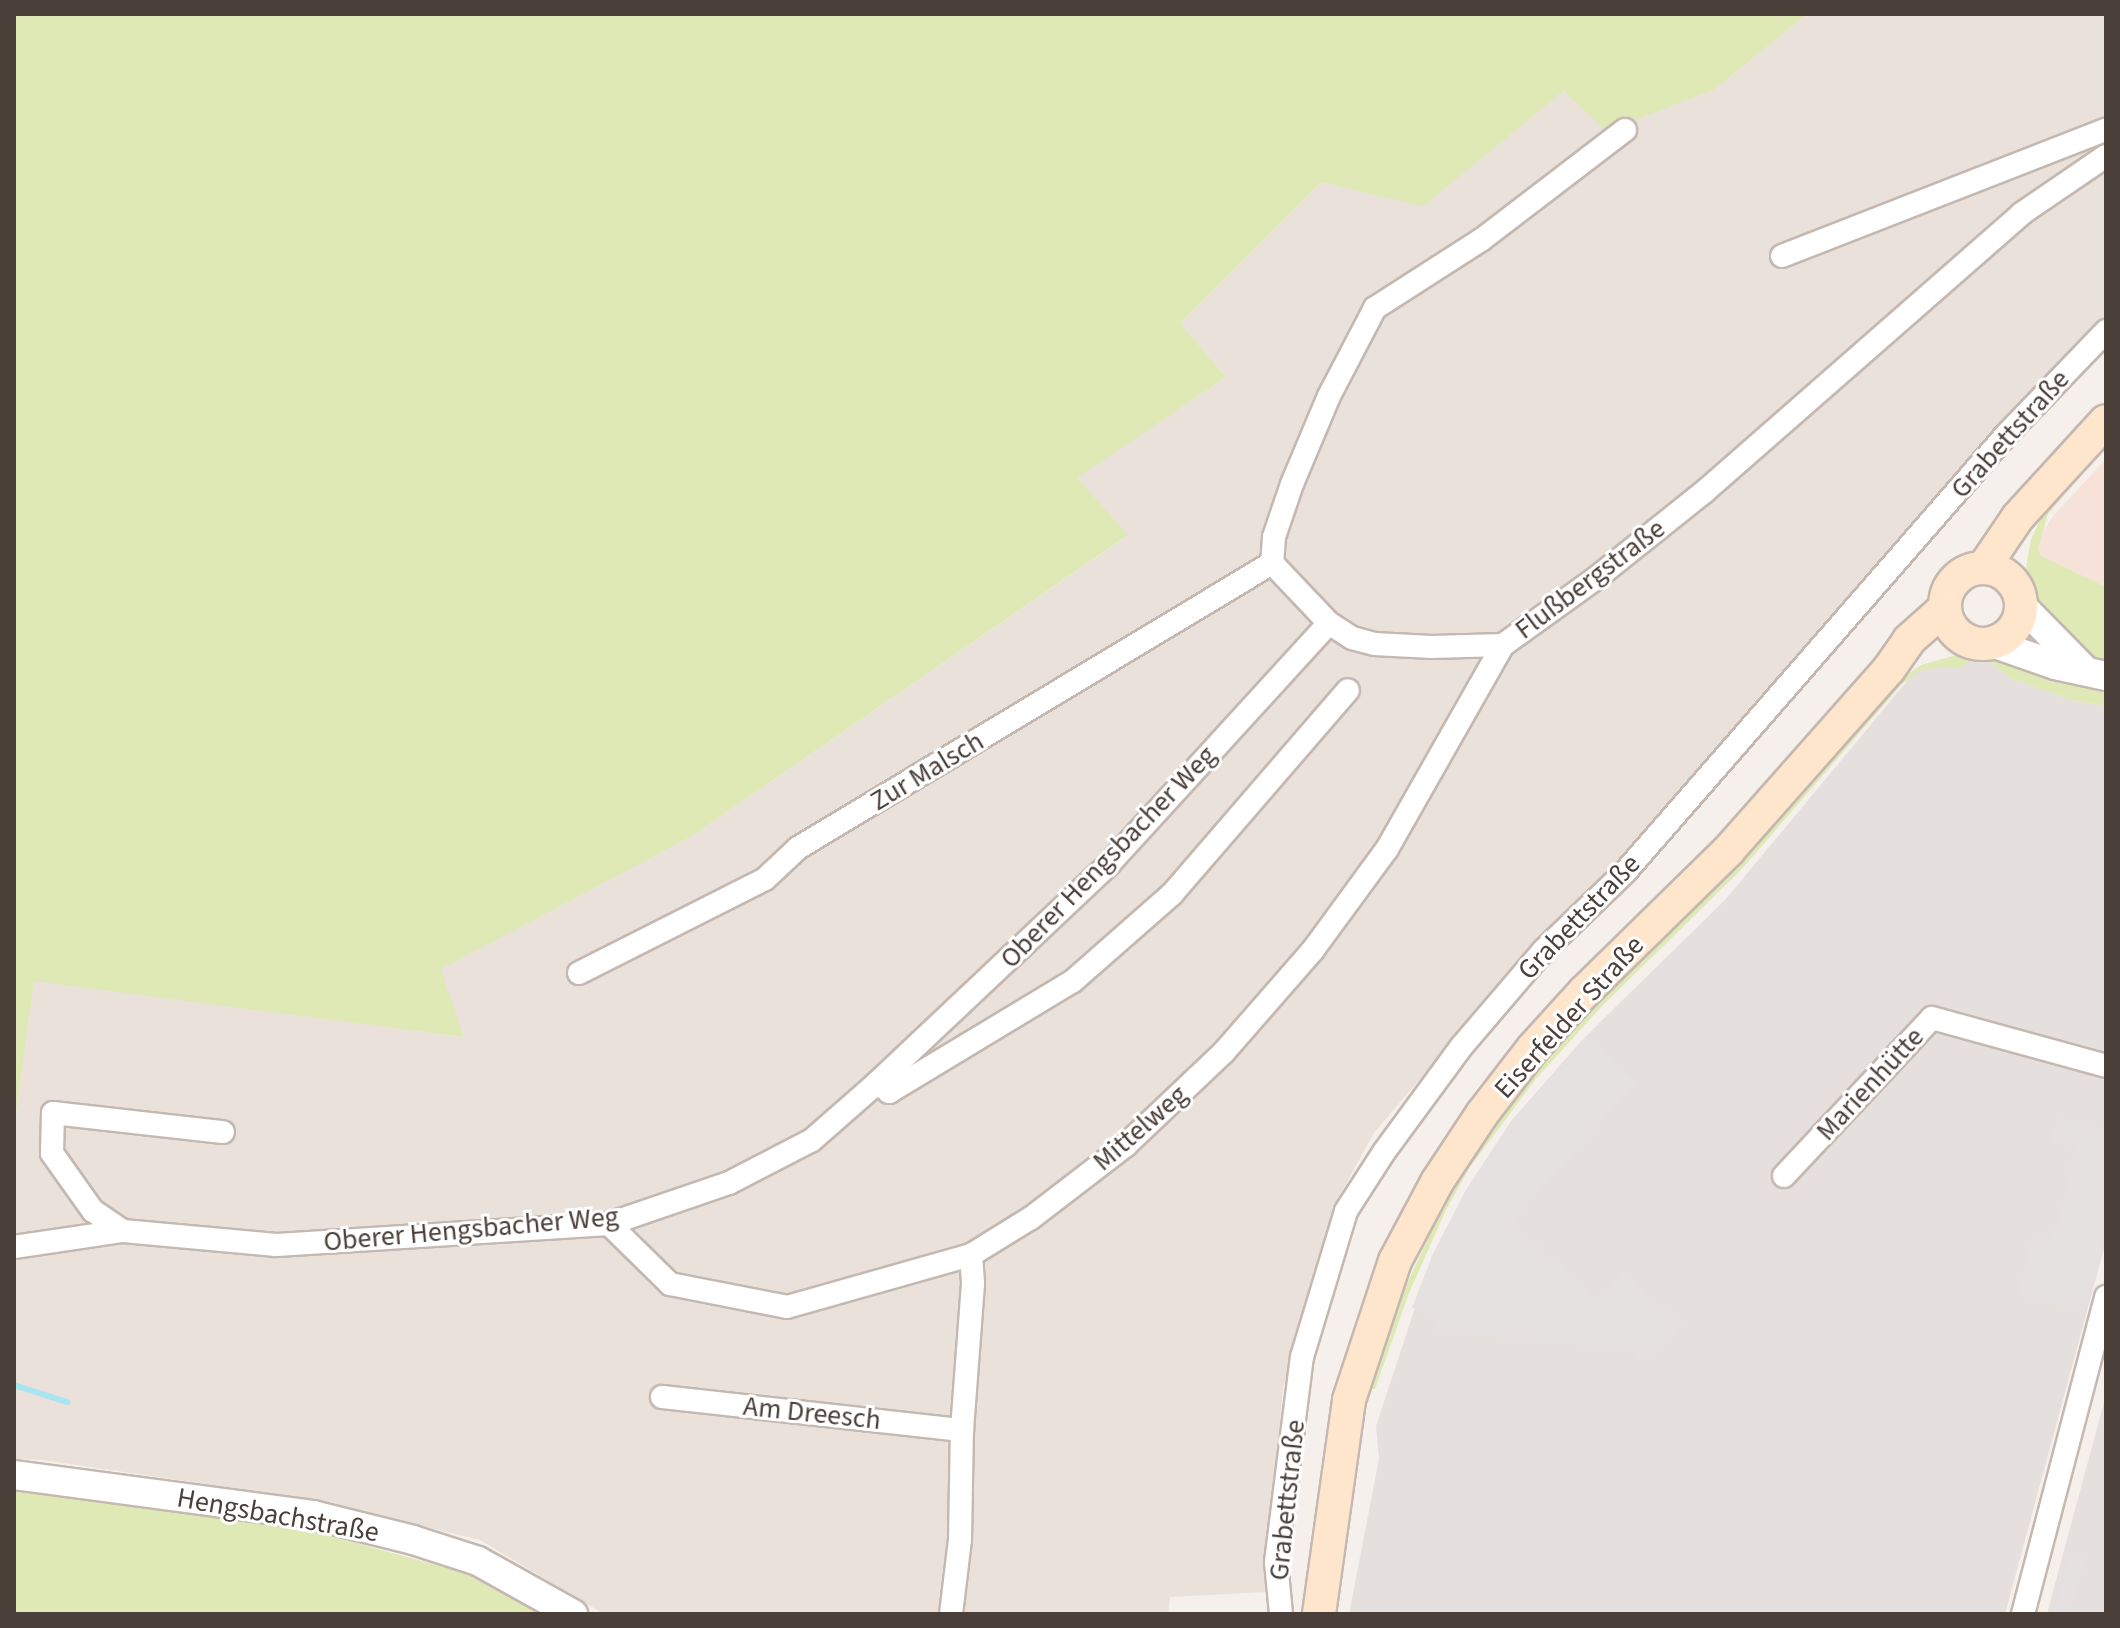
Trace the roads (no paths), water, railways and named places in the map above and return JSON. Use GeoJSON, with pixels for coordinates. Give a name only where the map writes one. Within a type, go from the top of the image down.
{"type":"FeatureCollection","features":[{"type":"Feature","properties":{"kind":"main road"},"geometry":{"type":"LineString","coordinates":[[2005,584],[1960,575],[1946,595],[1947,621],[1978,642],[2013,630],[2005,584],[2018,517],[2106,421]]}},
{"type":"Feature","properties":{"kind":"main road","name":"Eiserfelder Straße"},"geometry":{"type":"LineString","coordinates":[[1319,1614],[1349,1400],[1395,1261],[1437,1182],[1482,1114],[1533,1048],[1584,992],[1719,861],[1889,669],[1909,640],[1945,608]]}},
{"type":"Feature","properties":{"kind":"main road","name":"Eiserfelder Straße"},"geometry":{"type":"LineString","coordinates":[[1889,669],[1931,648],[1978,642]]}},
{"type":"Feature","properties":{"kind":"street"},"geometry":{"type":"LineString","coordinates":[[1272,563],[1274,537],[1292,484],[1329,396],[1375,308],[1481,240],[1625,130]]}},
{"type":"Feature","properties":{"kind":"street"},"geometry":{"type":"LineString","coordinates":[[1782,256],[2106,130]]}},
{"type":"Feature","properties":{"kind":"street","name":"Flußbergstraße"},"geometry":{"type":"LineString","coordinates":[[1272,563],[1329,623],[1352,638],[1374,644],[1503,645],[1595,579],[1704,492],[2021,214],[2106,156]]}},
{"type":"Feature","properties":{"kind":"street","name":"Grabettstraße"},"geometry":{"type":"LineString","coordinates":[[1281,1614],[1276,1562],[1302,1357],[1346,1211],[1384,1152],[1462,1046],[1543,951],[1626,871],[2007,434],[2106,331]]}},
{"type":"Feature","properties":{"kind":"street","name":"Zur Malsch"},"geometry":{"type":"LineString","coordinates":[[579,973],[765,879],[798,848],[1272,563]]}},
{"type":"Feature","properties":{"kind":"street"},"geometry":{"type":"LineString","coordinates":[[2005,584],[2095,673]]}},
{"type":"Feature","properties":{"kind":"street","name":"Oberer Hengsbacher Weg"},"geometry":{"type":"LineString","coordinates":[[14,1247],[123,1231],[276,1245],[609,1224],[729,1183],[812,1140],[878,1082],[1109,864],[1329,623]]}},
{"type":"Feature","properties":{"kind":"street"},"geometry":{"type":"LineString","coordinates":[[1978,642],[2055,665],[2095,673]]}},
{"type":"Feature","properties":{"kind":"street","name":"Mittelweg"},"geometry":{"type":"LineString","coordinates":[[609,1224],[670,1284],[787,1307],[971,1255],[1031,1218],[1126,1145],[1224,1052],[1313,950],[1387,849],[1503,645]]}},
{"type":"Feature","properties":{"kind":"street","name":"Oberer Hengsbacher Weg"},"geometry":{"type":"LineString","coordinates":[[878,1082],[889,1092],[1073,981],[1172,894],[1348,690]]}},
{"type":"Feature","properties":{"kind":"street","name":"Marienhütte"},"geometry":{"type":"LineString","coordinates":[[1784,1176],[1932,1018],[2106,1066]]}},
{"type":"Feature","properties":{"kind":"street"},"geometry":{"type":"LineString","coordinates":[[123,1231],[93,1211],[52,1153],[53,1113],[223,1132]]}},
{"type":"Feature","properties":{"kind":"street"},"geometry":{"type":"LineString","coordinates":[[951,1614],[960,1540],[962,1430],[973,1283],[971,1255]]}},
{"type":"Feature","properties":{"kind":"street"},"geometry":{"type":"LineString","coordinates":[[2023,1614],[2106,1297]]}},
{"type":"Feature","properties":{"kind":"street","name":"Am Dreesch"},"geometry":{"type":"LineString","coordinates":[[662,1397],[962,1430]]}},
{"type":"Feature","properties":{"kind":"street","name":"Hengsbachstraße"},"geometry":{"type":"LineString","coordinates":[[14,1475],[313,1515],[399,1536],[478,1561],[573,1614]]}},
{"type":"Feature","properties":{"kind":"waterway"},"geometry":{"type":"LineString","coordinates":[[14,1385],[67,1402]]}}]}
